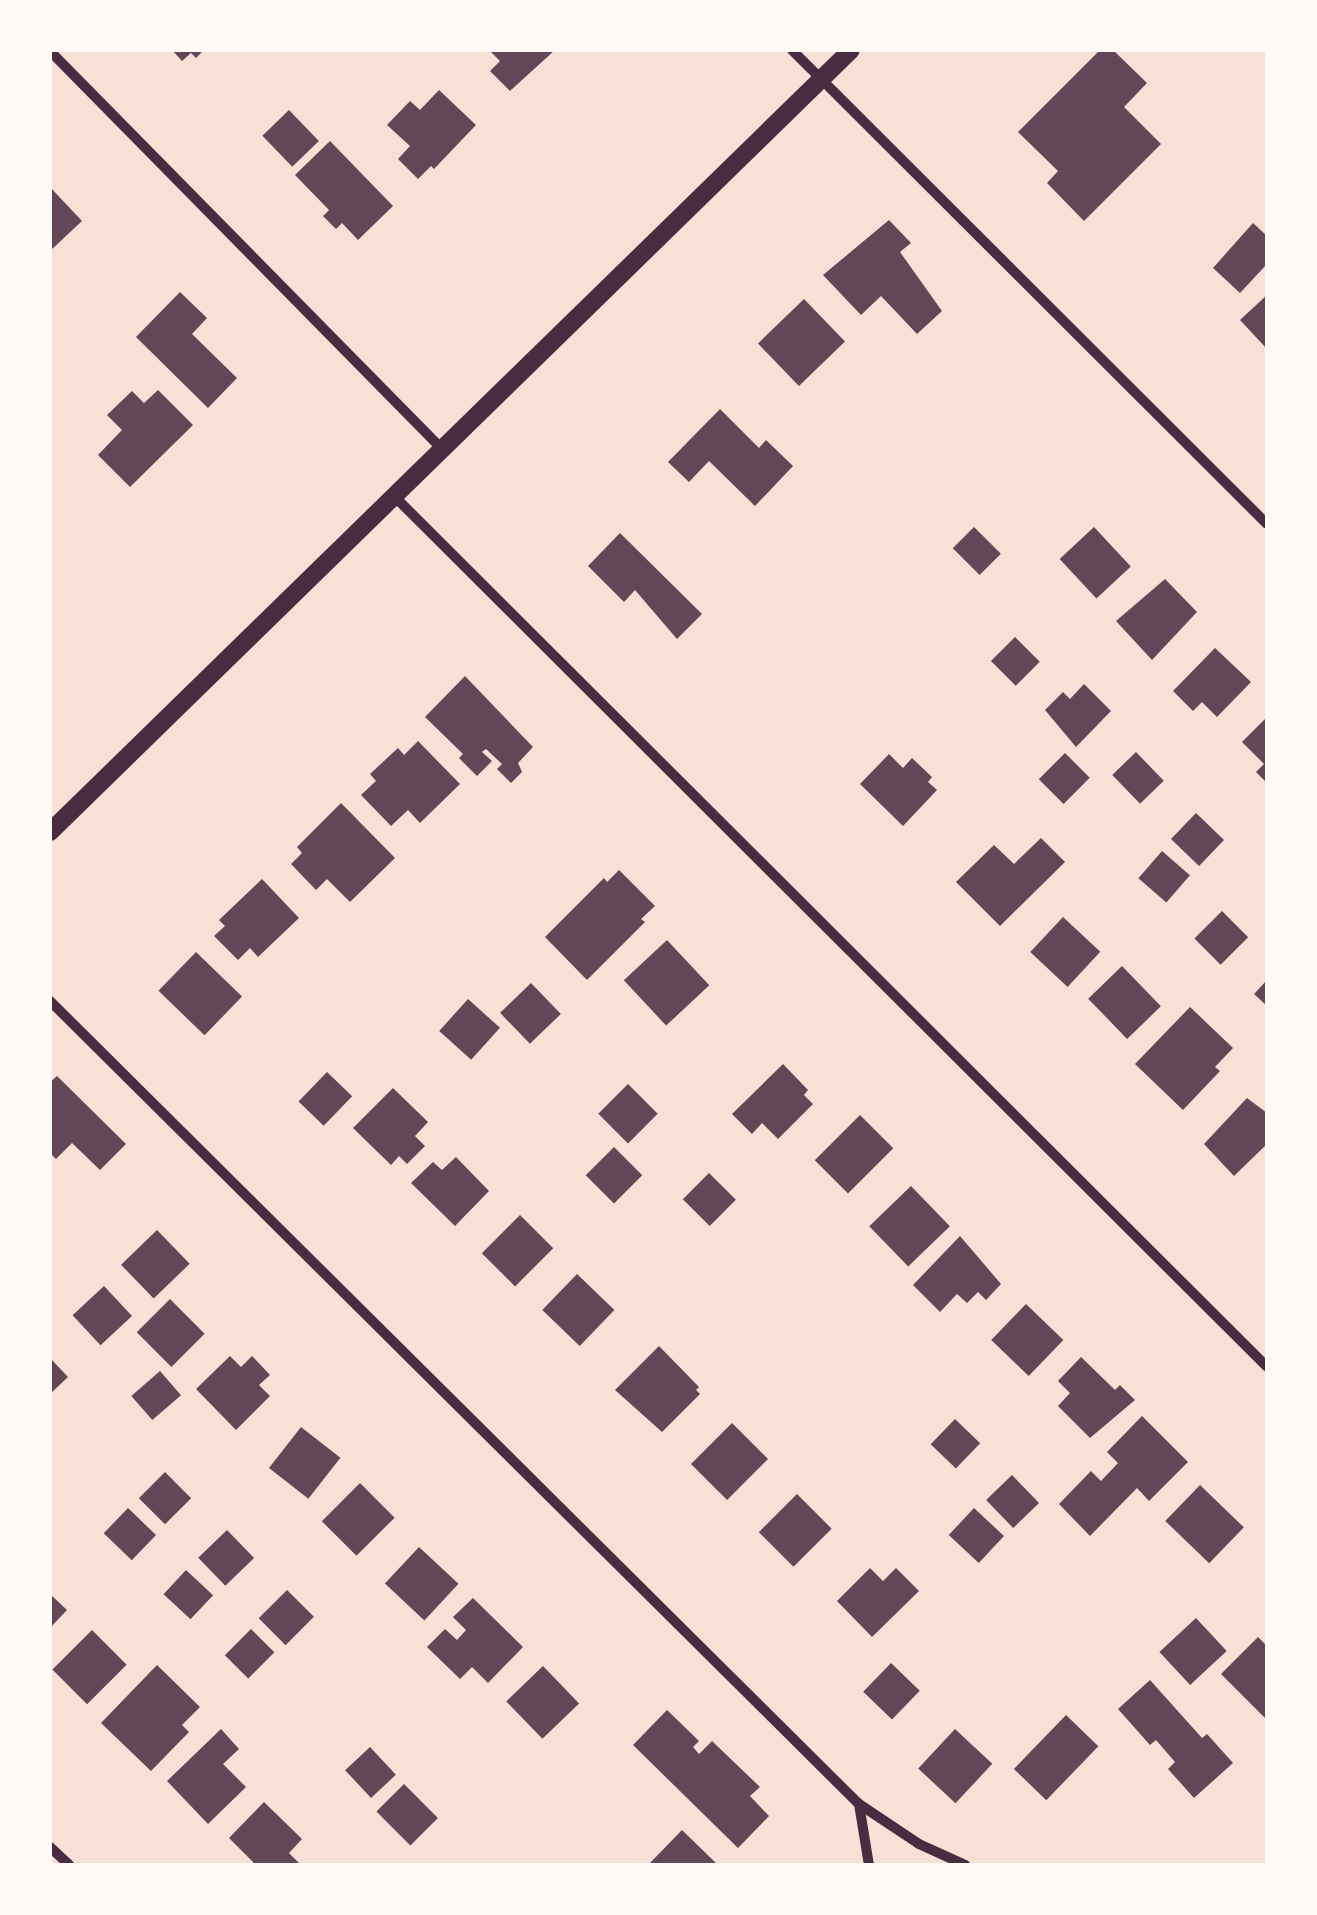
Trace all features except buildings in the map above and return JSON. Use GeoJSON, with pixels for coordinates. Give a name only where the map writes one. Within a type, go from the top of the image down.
{"type":"FeatureCollection","features":[{"type":"Feature","properties":{"kind":"street"},"geometry":{"type":"LineString","coordinates":[[50,50],[442,449]]}},
{"type":"Feature","properties":{"kind":"street"},"geometry":{"type":"LineString","coordinates":[[792,50],[1267,524]]}},
{"type":"Feature","properties":{"kind":"street"},"geometry":{"type":"LineString","coordinates":[[50,832],[850,50]]}},
{"type":"Feature","properties":{"kind":"street"},"geometry":{"type":"LineString","coordinates":[[394,496],[1267,1367]]}},
{"type":"Feature","properties":{"kind":"street"},"geometry":{"type":"LineString","coordinates":[[50,1001],[860,1804],[919,1844],[965,1865]]}},
{"type":"Feature","properties":{"kind":"street"},"geometry":{"type":"LineString","coordinates":[[860,1804],[869,1865]]}},
{"type":"Feature","properties":{"kind":"street"},"geometry":{"type":"LineString","coordinates":[[50,1846],[68,1865]]}}]}
